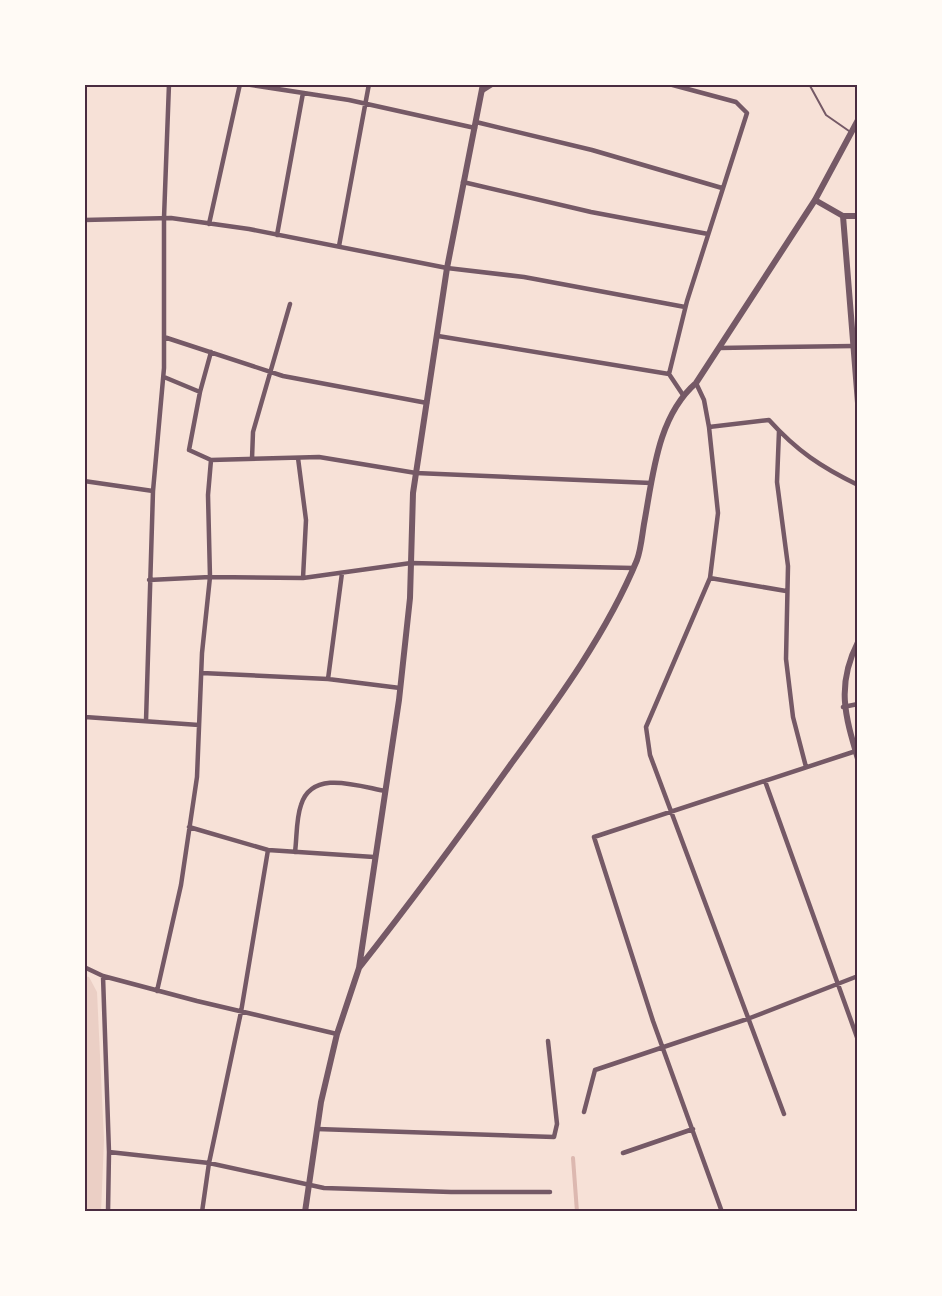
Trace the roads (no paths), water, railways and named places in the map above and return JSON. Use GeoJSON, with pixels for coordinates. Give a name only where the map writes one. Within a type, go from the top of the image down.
{"type":"FeatureCollection","features":[{"type":"Feature","properties":{"kind":"street"},"geometry":{"type":"LineString","coordinates":[[146,721],[153,491],[164,377],[164,219],[169,84]]}},
{"type":"Feature","properties":{"kind":"street"},"geometry":{"type":"LineString","coordinates":[[209,224],[240,84]]}},
{"type":"Feature","properties":{"kind":"street"},"geometry":{"type":"LineString","coordinates":[[245,84],[367,104],[592,150],[722,188]]}},
{"type":"Feature","properties":{"kind":"street"},"geometry":{"type":"LineString","coordinates":[[339,246],[369,84]]}},
{"type":"Feature","properties":{"kind":"street"},"geometry":{"type":"LineString","coordinates":[[305,1212],[317,1129],[337,1034],[359,968],[400,688],[410,598],[413,493],[447,268],[482,87],[493,84]]}},
{"type":"Feature","properties":{"kind":"street"},"geometry":{"type":"LineString","coordinates":[[669,84],[736,102],[747,113],[686,307],[669,374]]}},
{"type":"Feature","properties":{"kind":"street"},"geometry":{"type":"LineString","coordinates":[[278,235],[303,93]]}},
{"type":"Feature","properties":{"kind":"street"},"geometry":{"type":"LineString","coordinates":[[359,968],[420,891],[550,711],[591,646],[638,558],[651,483],[668,422],[683,395],[696,383],[815,200],[858,120]]}},
{"type":"Feature","properties":{"kind":"street"},"geometry":{"type":"LineString","coordinates":[[463,182],[591,212],[708,234]]}},
{"type":"Feature","properties":{"kind":"street"},"geometry":{"type":"LineString","coordinates":[[815,200],[843,216],[858,216]]}},
{"type":"Feature","properties":{"kind":"street"},"geometry":{"type":"LineString","coordinates":[[843,216],[858,403]]}},
{"type":"Feature","properties":{"kind":"street"},"geometry":{"type":"LineString","coordinates":[[84,219],[164,219],[209,224],[339,246],[447,268],[524,277],[686,307]]}},
{"type":"Feature","properties":{"kind":"street"},"geometry":{"type":"LineString","coordinates":[[252,459],[253,432],[290,304]]}},
{"type":"Feature","properties":{"kind":"street"},"geometry":{"type":"LineString","coordinates":[[164,336],[271,372],[427,403]]}},
{"type":"Feature","properties":{"kind":"street"},"geometry":{"type":"LineString","coordinates":[[438,336],[669,374],[683,395]]}},
{"type":"Feature","properties":{"kind":"street"},"geometry":{"type":"LineString","coordinates":[[719,348],[854,346]]}},
{"type":"Feature","properties":{"kind":"street"},"geometry":{"type":"LineString","coordinates":[[211,352],[200,392],[189,450],[211,460],[318,457],[416,473],[651,483]]}},
{"type":"Feature","properties":{"kind":"street"},"geometry":{"type":"LineString","coordinates":[[164,377],[200,392]]}},
{"type":"Feature","properties":{"kind":"street"},"geometry":{"type":"LineString","coordinates":[[696,383],[704,400],[709,426],[717,513],[710,578],[646,727],[650,755],[784,1114]]}},
{"type":"Feature","properties":{"kind":"street"},"geometry":{"type":"LineString","coordinates":[[709,426],[769,420],[790,444],[821,467],[858,485]]}},
{"type":"Feature","properties":{"kind":"street"},"geometry":{"type":"LineString","coordinates":[[779,431],[777,482],[788,566],[786,659],[793,717],[806,767]]}},
{"type":"Feature","properties":{"kind":"street"},"geometry":{"type":"LineString","coordinates":[[298,458],[306,520],[303,578]]}},
{"type":"Feature","properties":{"kind":"street"},"geometry":{"type":"LineString","coordinates":[[157,991],[181,885],[196,777],[210,577],[208,495],[211,460]]}},
{"type":"Feature","properties":{"kind":"street"},"geometry":{"type":"LineString","coordinates":[[84,481],[153,491]]}},
{"type":"Feature","properties":{"kind":"street"},"geometry":{"type":"LineString","coordinates":[[149,580],[210,577],[303,578],[411,563],[633,568]]}},
{"type":"Feature","properties":{"kind":"street"},"geometry":{"type":"LineString","coordinates":[[328,679],[342,573]]}},
{"type":"Feature","properties":{"kind":"street"},"geometry":{"type":"LineString","coordinates":[[710,578],[786,591]]}},
{"type":"Feature","properties":{"kind":"street"},"geometry":{"type":"LineString","coordinates":[[858,642],[850,658],[843,707],[858,759]]}},
{"type":"Feature","properties":{"kind":"street"},"geometry":{"type":"LineString","coordinates":[[202,673],[328,679],[400,688]]}},
{"type":"Feature","properties":{"kind":"street"},"geometry":{"type":"LineString","coordinates":[[843,707],[858,704]]}},
{"type":"Feature","properties":{"kind":"street"},"geometry":{"type":"LineString","coordinates":[[84,709],[84,847]]}},
{"type":"Feature","properties":{"kind":"street"},"geometry":{"type":"LineString","coordinates":[[85,717],[199,725]]}},
{"type":"Feature","properties":{"kind":"street"},"geometry":{"type":"LineString","coordinates":[[722,1212],[653,1021],[594,837],[856,751]]}},
{"type":"Feature","properties":{"kind":"street"},"geometry":{"type":"LineString","coordinates":[[295,852],[300,806],[306,794],[317,785],[329,781],[385,791]]}},
{"type":"Feature","properties":{"kind":"street"},"geometry":{"type":"LineString","coordinates":[[765,781],[858,1040]]}},
{"type":"Feature","properties":{"kind":"street"},"geometry":{"type":"LineString","coordinates":[[189,827],[268,850],[374,857]]}},
{"type":"Feature","properties":{"kind":"street"},"geometry":{"type":"LineString","coordinates":[[202,1212],[209,1162],[241,1012],[268,850]]}},
{"type":"Feature","properties":{"kind":"street"},"geometry":{"type":"LineString","coordinates":[[84,967],[104,976],[157,991],[337,1034]]}},
{"type":"Feature","properties":{"kind":"street"},"geometry":{"type":"LineString","coordinates":[[104,976],[109,1152],[108,1212]]}},
{"type":"Feature","properties":{"kind":"street"},"geometry":{"type":"LineString","coordinates":[[584,1112],[595,1070],[750,1018],[858,976]]}},
{"type":"Feature","properties":{"kind":"street"},"geometry":{"type":"LineString","coordinates":[[317,1129],[554,1137],[557,1124],[548,1041]]}},
{"type":"Feature","properties":{"kind":"street"},"geometry":{"type":"LineString","coordinates":[[623,1152],[693,1129]]}},
{"type":"Feature","properties":{"kind":"street"},"geometry":{"type":"LineString","coordinates":[[109,1152],[209,1162],[324,1188],[550,1192]]}},
{"type":"Feature","properties":{"kind":"lane"},"geometry":{"type":"LineString","coordinates":[[809,84],[814,99],[826,115],[852,132]]}},
{"type":"Feature","properties":{"kind":"waterway"},"geometry":{"type":"LineString","coordinates":[[573,1158],[577,1212]]}}]}
